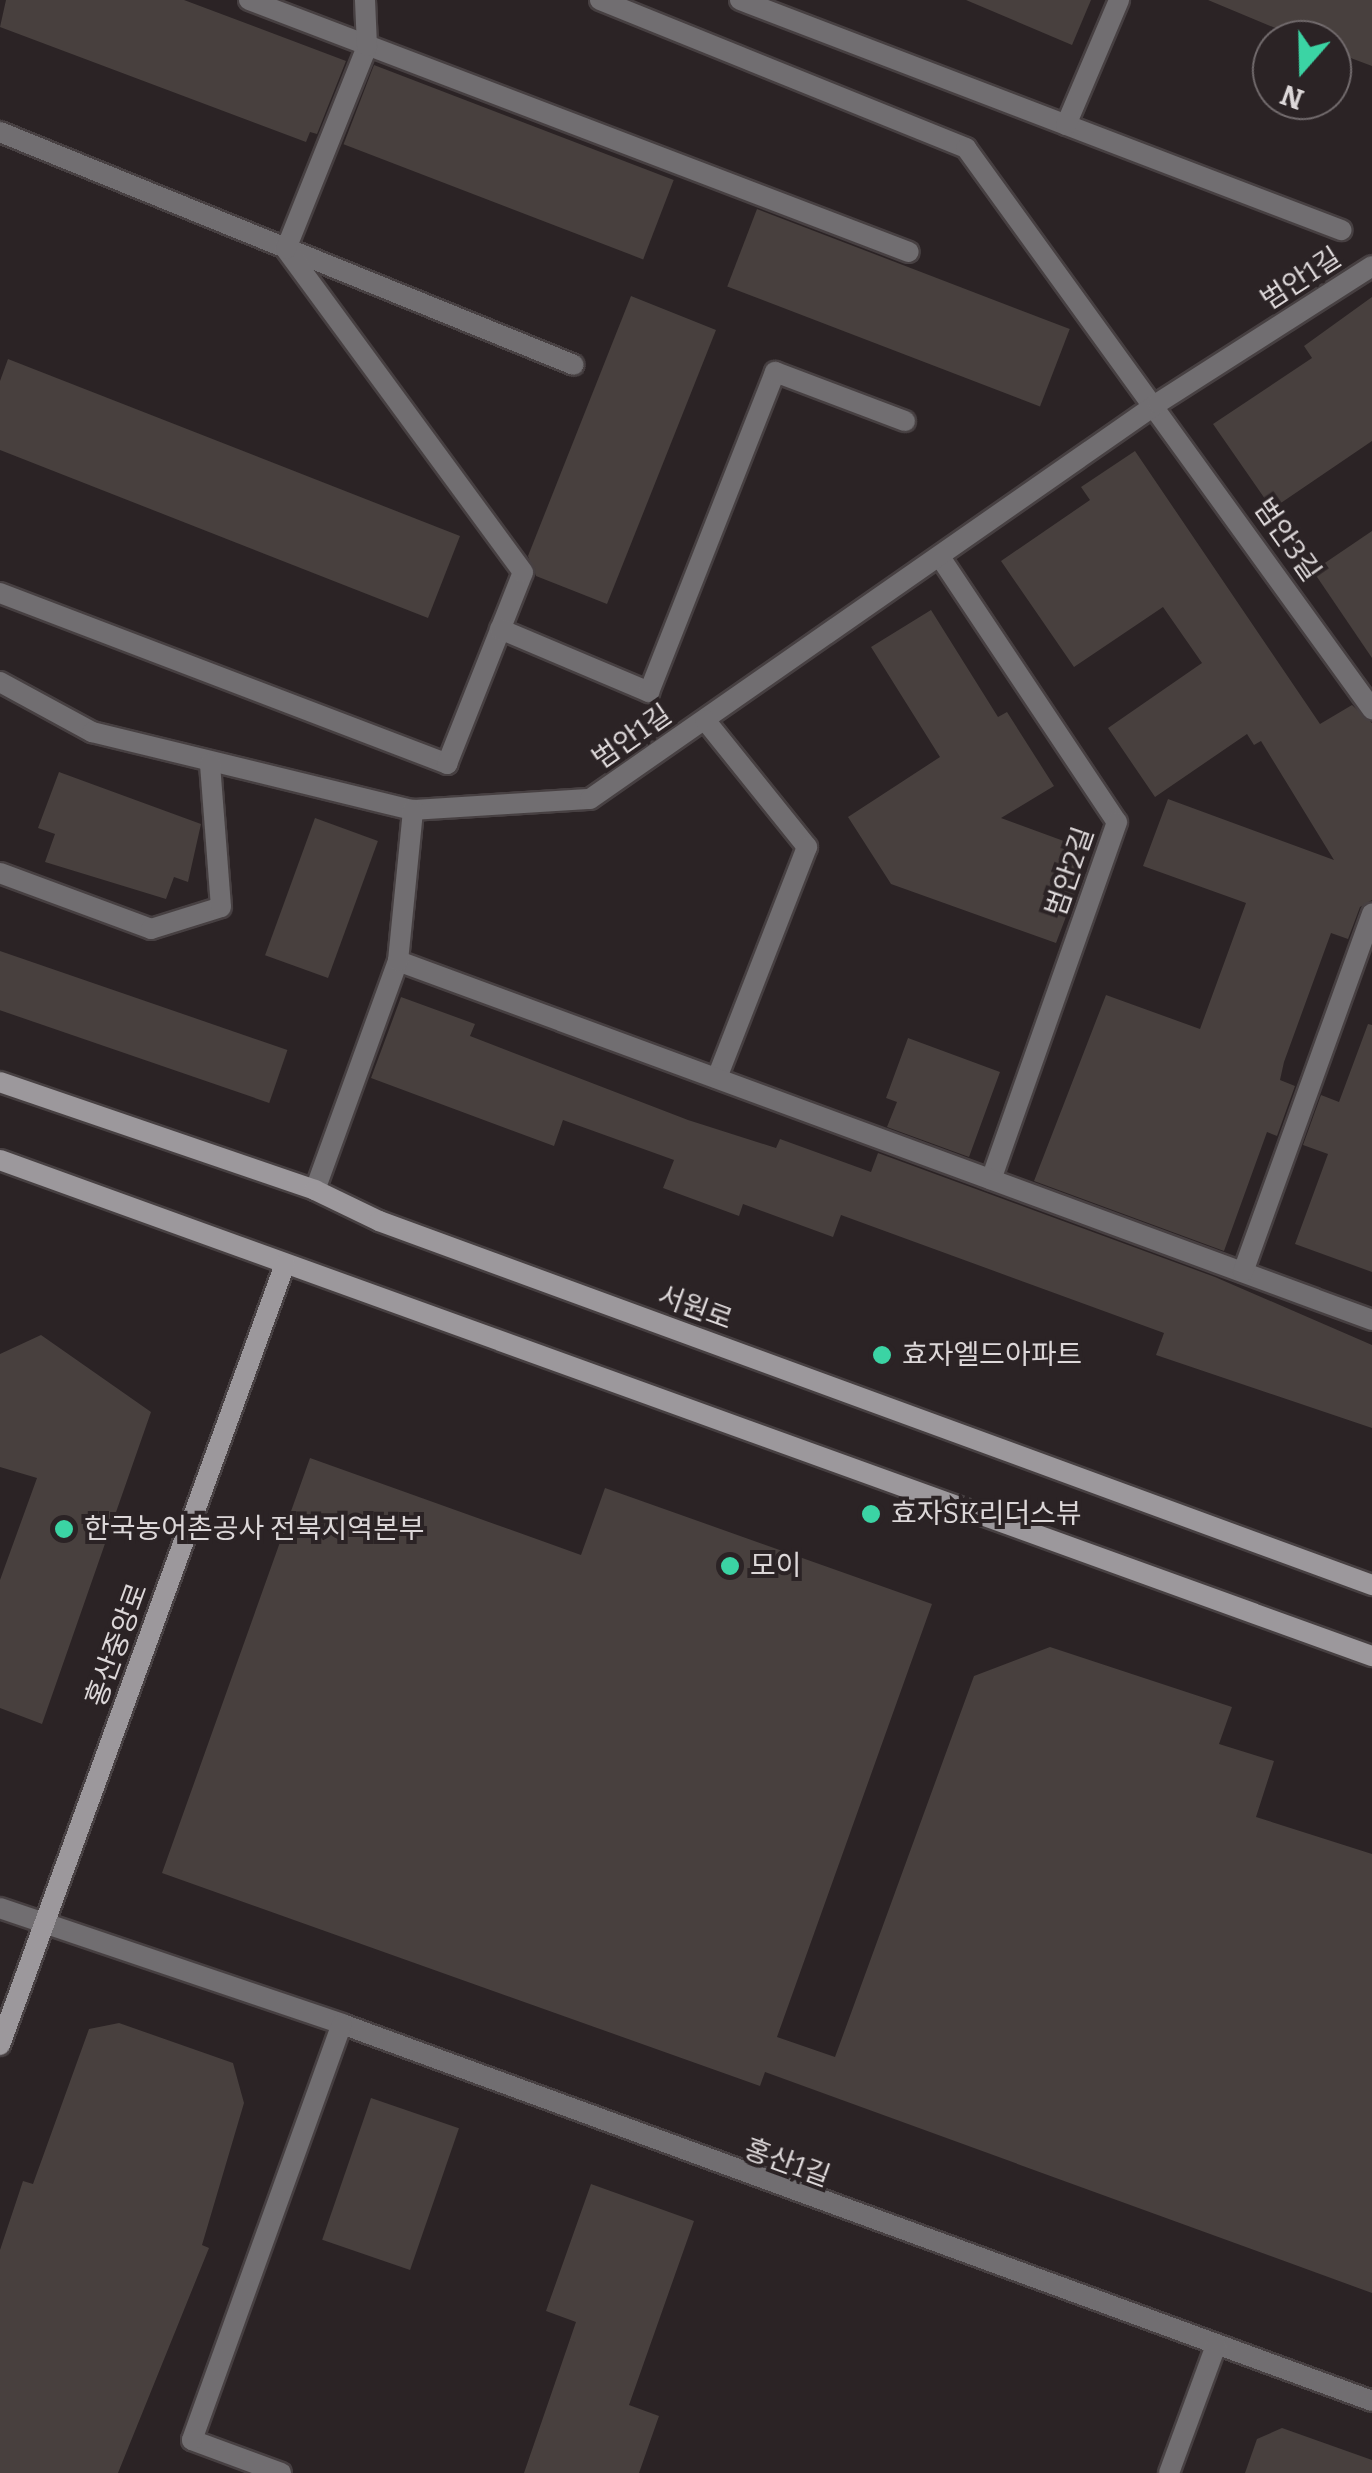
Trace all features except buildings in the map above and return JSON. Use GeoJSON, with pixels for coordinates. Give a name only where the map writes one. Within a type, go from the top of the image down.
{"type":"FeatureCollection","features":[{"type":"Feature","properties":{"kind":"main road","name":"서원로"},"geometry":{"type":"LineString","coordinates":[[0,1082],[315,1190],[379,1220],[1372,1585]]}},
{"type":"Feature","properties":{"kind":"main road"},"geometry":{"type":"LineString","coordinates":[[0,1160],[1372,1656]]}},
{"type":"Feature","properties":{"kind":"main road","name":"홍산중앙로"},"geometry":{"type":"LineString","coordinates":[[0,2045],[286,1264]]}},
{"type":"Feature","properties":{"kind":"street"},"geometry":{"type":"LineString","coordinates":[[248,0],[909,252]]}},
{"type":"Feature","properties":{"kind":"street"},"geometry":{"type":"LineString","coordinates":[[286,249],[367,46],[365,0]]}},
{"type":"Feature","properties":{"kind":"street"},"geometry":{"type":"LineString","coordinates":[[600,0],[966,148],[1158,403]]}},
{"type":"Feature","properties":{"kind":"street"},"geometry":{"type":"LineString","coordinates":[[740,0],[1341,230]]}},
{"type":"Feature","properties":{"kind":"street"},"geometry":{"type":"LineString","coordinates":[[1066,125],[1119,0]]}},
{"type":"Feature","properties":{"kind":"street"},"geometry":{"type":"LineString","coordinates":[[0,132],[574,365]]}},
{"type":"Feature","properties":{"kind":"street"},"geometry":{"type":"LineString","coordinates":[[0,593],[448,764],[523,572],[286,249]]}},
{"type":"Feature","properties":{"kind":"street","name":"범안1길"},"geometry":{"type":"LineString","coordinates":[[0,682],[92,732],[413,810],[590,799],[942,560],[1158,403],[1372,266]]}},
{"type":"Feature","properties":{"kind":"street"},"geometry":{"type":"LineString","coordinates":[[500,629],[649,692],[774,372],[905,422]]}},
{"type":"Feature","properties":{"kind":"street","name":"범안3길"},"geometry":{"type":"LineString","coordinates":[[1158,403],[1372,708]]}},
{"type":"Feature","properties":{"kind":"street","name":"범안2길"},"geometry":{"type":"LineString","coordinates":[[942,560],[1116,822],[991,1179]]}},
{"type":"Feature","properties":{"kind":"street"},"geometry":{"type":"LineString","coordinates":[[705,720],[807,847],[717,1078]]}},
{"type":"Feature","properties":{"kind":"street"},"geometry":{"type":"LineString","coordinates":[[0,873],[151,929],[221,907],[210,763]]}},
{"type":"Feature","properties":{"kind":"street"},"geometry":{"type":"LineString","coordinates":[[315,1190],[398,962],[413,810]]}},
{"type":"Feature","properties":{"kind":"street"},"geometry":{"type":"LineString","coordinates":[[1242,1272],[1372,913]]}},
{"type":"Feature","properties":{"kind":"street"},"geometry":{"type":"LineString","coordinates":[[398,962],[1372,1320]]}},
{"type":"Feature","properties":{"kind":"street","name":"홍산1길"},"geometry":{"type":"LineString","coordinates":[[0,1908],[342,2024],[1372,2401]]}},
{"type":"Feature","properties":{"kind":"street"},"geometry":{"type":"LineString","coordinates":[[280,2473],[192,2440],[342,2024]]}},
{"type":"Feature","properties":{"kind":"street"},"geometry":{"type":"LineString","coordinates":[[1168,2473],[1216,2344]]}},
{"type":"Feature","properties":{"kind":"place","name":"효자엘드아파트"},"geometry":{"type":"Point","coordinates":[882,1355]}},
{"type":"Feature","properties":{"kind":"place","name":"효자SK리더스뷰"},"geometry":{"type":"Point","coordinates":[871,1514]}},
{"type":"Feature","properties":{"kind":"place","name":"한국농어촌공사 전북지역본부"},"geometry":{"type":"Point","coordinates":[64,1529]}},
{"type":"Feature","properties":{"kind":"place","name":"모이"},"geometry":{"type":"Point","coordinates":[730,1566]}}]}
